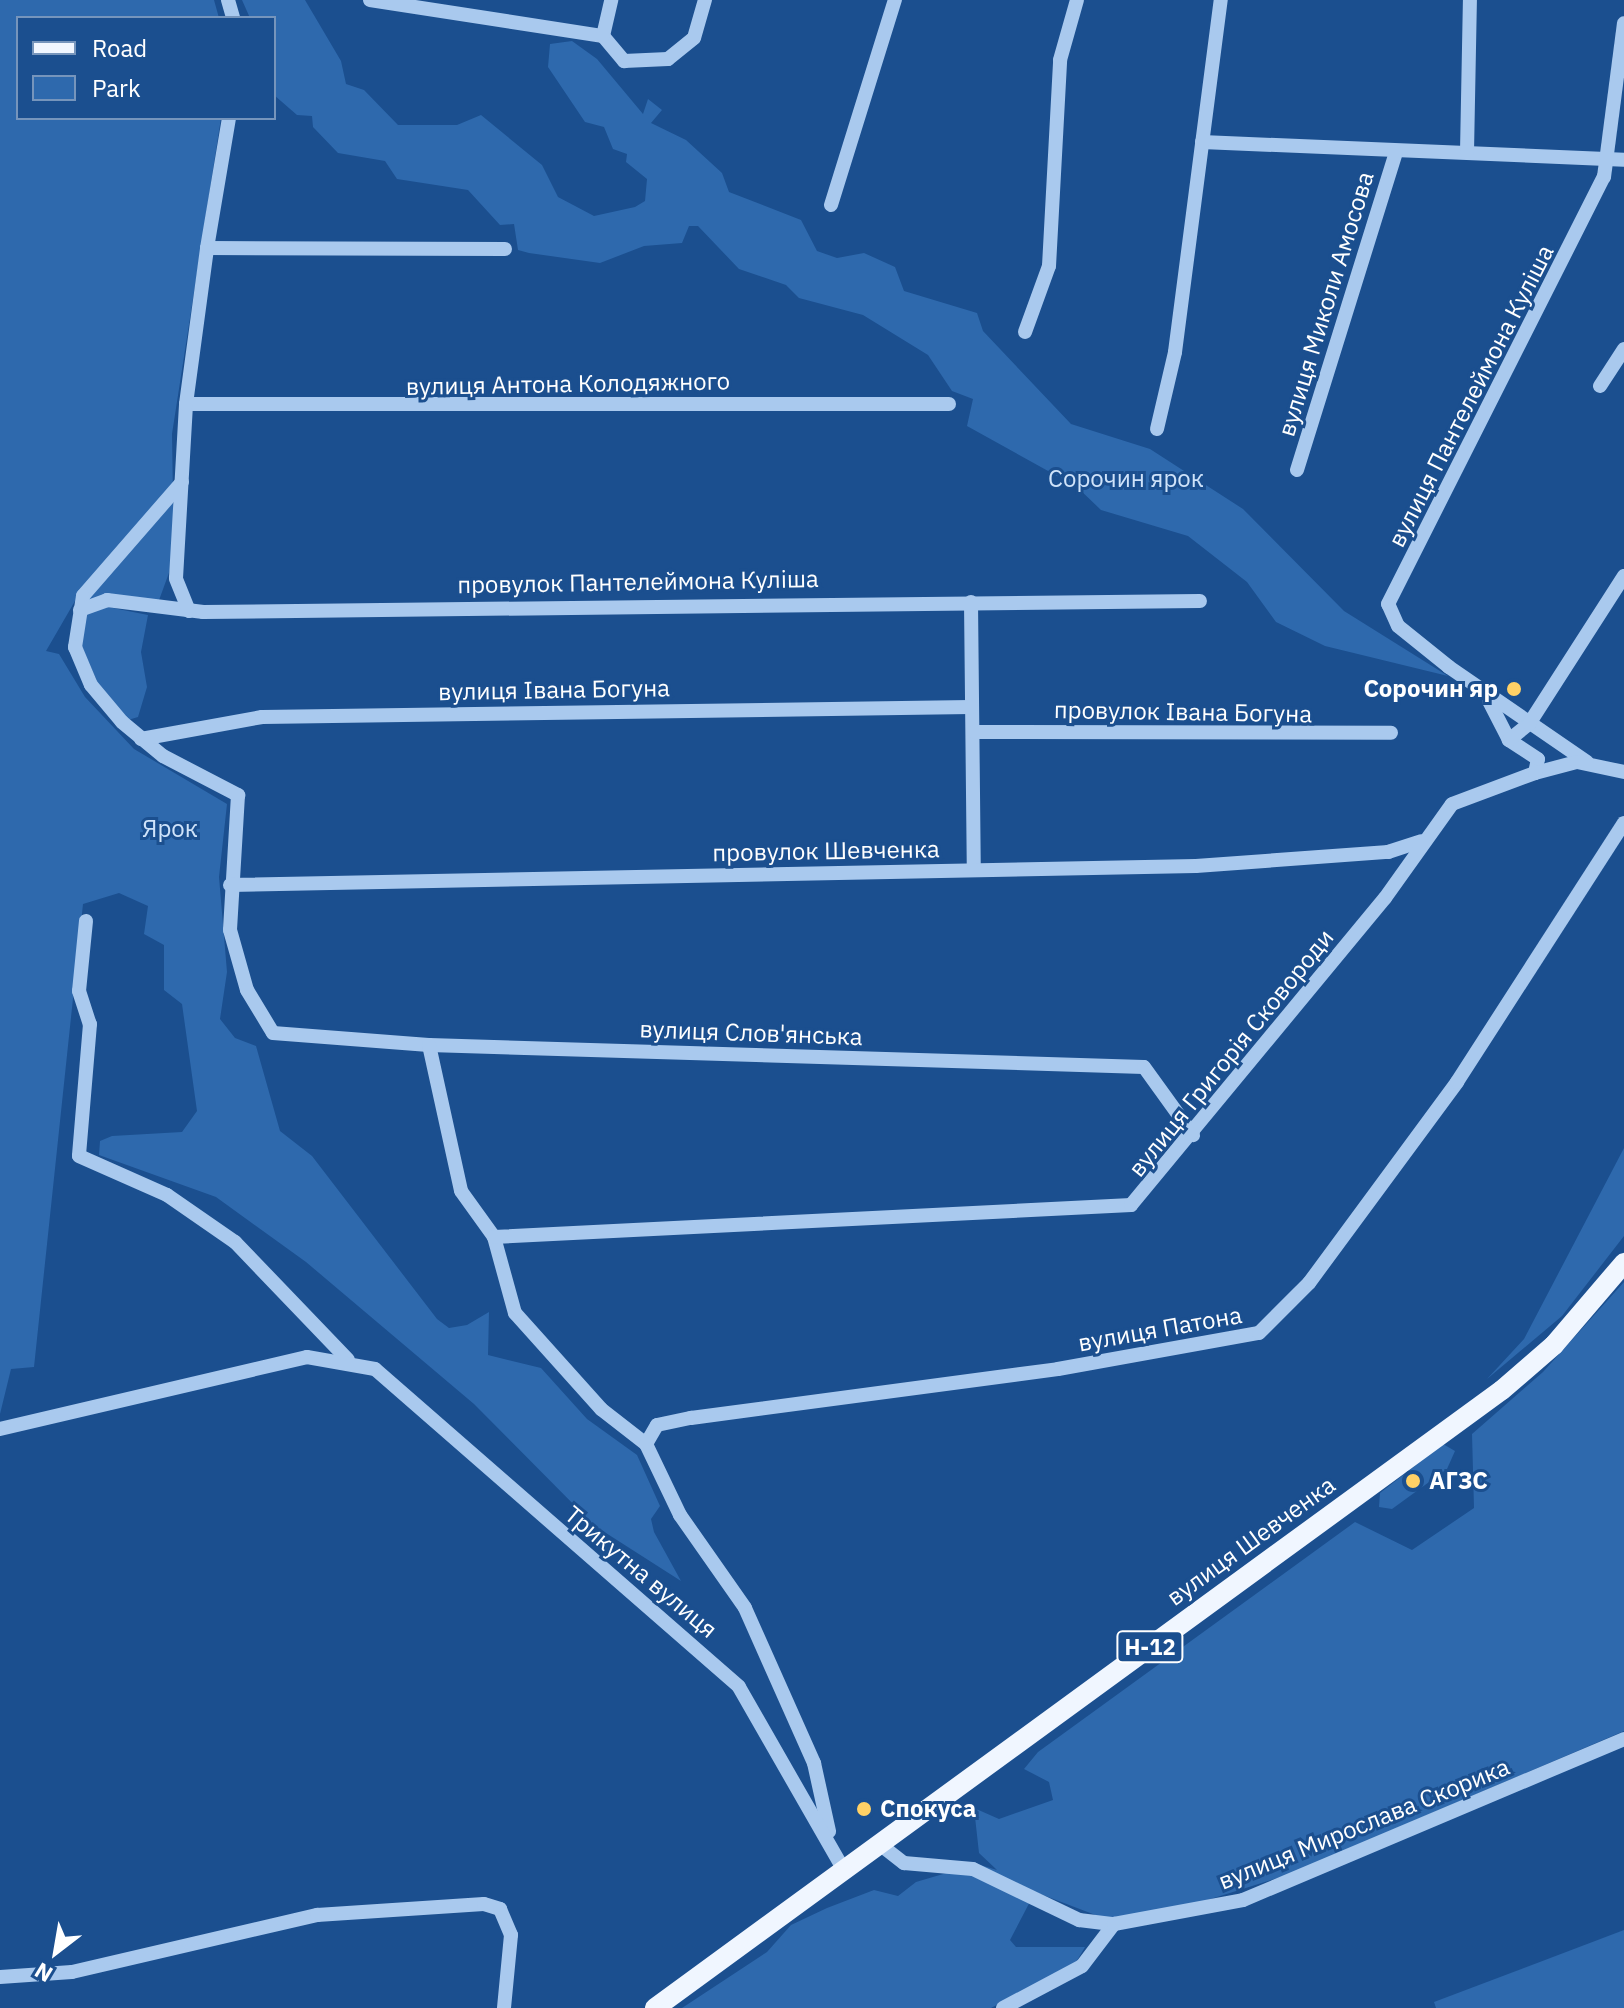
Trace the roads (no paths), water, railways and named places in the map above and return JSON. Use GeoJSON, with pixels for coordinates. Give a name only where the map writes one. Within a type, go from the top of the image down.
{"type":"FeatureCollection","features":[{"type":"Feature","properties":{"kind":"main road","name":"вулиця Шевченка"},"geometry":{"type":"LineString","coordinates":[[655,2008],[882,1846],[1502,1390],[1554,1345],[1624,1263]]}},
{"type":"Feature","properties":{"kind":"street"},"geometry":{"type":"LineString","coordinates":[[370,0],[414,3],[603,36],[624,61],[668,59],[694,38],[705,0]]}},
{"type":"Feature","properties":{"kind":"street"},"geometry":{"type":"LineString","coordinates":[[603,36],[611,0]]}},
{"type":"Feature","properties":{"kind":"street"},"geometry":{"type":"LineString","coordinates":[[831,205],[895,0]]}},
{"type":"Feature","properties":{"kind":"street"},"geometry":{"type":"LineString","coordinates":[[1025,332],[1049,266],[1060,60],[1077,0]]}},
{"type":"Feature","properties":{"kind":"street"},"geometry":{"type":"LineString","coordinates":[[1157,429],[1175,352],[1221,0]]}},
{"type":"Feature","properties":{"kind":"street"},"geometry":{"type":"LineString","coordinates":[[1467,152],[1470,0]]}},
{"type":"Feature","properties":{"kind":"street","name":"вулиця Пантелеймона Куліша"},"geometry":{"type":"LineString","coordinates":[[1587,762],[1469,682],[1398,626],[1388,604],[1579,235],[1608,160],[1624,23]]}},
{"type":"Feature","properties":{"kind":"street"},"geometry":{"type":"LineString","coordinates":[[189,611],[176,578],[186,404],[207,248],[229,120]]}},
{"type":"Feature","properties":{"kind":"street"},"geometry":{"type":"LineString","coordinates":[[1202,142],[1624,160]]}},
{"type":"Feature","properties":{"kind":"street","name":"вулиця Миколи Амосова"},"geometry":{"type":"LineString","coordinates":[[1297,470],[1396,152]]}},
{"type":"Feature","properties":{"kind":"street"},"geometry":{"type":"LineString","coordinates":[[207,248],[505,249]]}},
{"type":"Feature","properties":{"kind":"street"},"geometry":{"type":"LineString","coordinates":[[1600,386],[1624,349]]}},
{"type":"Feature","properties":{"kind":"street","name":"вулиця Антона Колодяжного"},"geometry":{"type":"LineString","coordinates":[[186,404],[949,404]]}},
{"type":"Feature","properties":{"kind":"street"},"geometry":{"type":"LineString","coordinates":[[182,482],[94,581],[80,610],[74,637],[80,664],[141,739],[234,789],[230,885]]}},
{"type":"Feature","properties":{"kind":"street"},"geometry":{"type":"LineString","coordinates":[[1509,740],[1529,724],[1624,576]]}},
{"type":"Feature","properties":{"kind":"street","name":"провулок Пантелеймона Куліша"},"geometry":{"type":"LineString","coordinates":[[80,610],[107,600],[189,611],[1200,601]]}},
{"type":"Feature","properties":{"kind":"street"},"geometry":{"type":"LineString","coordinates":[[971,602],[974,870]]}},
{"type":"Feature","properties":{"kind":"street"},"geometry":{"type":"LineString","coordinates":[[1469,682],[1499,714],[1509,740],[1538,759],[1535,773]]}},
{"type":"Feature","properties":{"kind":"street","name":"вулиця Івана Богуна"},"geometry":{"type":"LineString","coordinates":[[141,739],[262,717],[971,707]]}},
{"type":"Feature","properties":{"kind":"street","name":"провулок Івана Богуна"},"geometry":{"type":"LineString","coordinates":[[974,732],[1391,733]]}},
{"type":"Feature","properties":{"kind":"street"},"geometry":{"type":"LineString","coordinates":[[1587,762],[1624,772]]}},
{"type":"Feature","properties":{"kind":"street","name":"вулиця Григорія Сковороди"},"geometry":{"type":"LineString","coordinates":[[494,1237],[1122,1210],[1153,1187],[1385,898],[1421,840],[1463,794],[1587,762]]}},
{"type":"Feature","properties":{"kind":"street","name":"вулиця Патона"},"geometry":{"type":"LineString","coordinates":[[646,1444],[657,1425],[691,1418],[1058,1369],[1259,1333],[1309,1283],[1457,1082],[1624,823]]}},
{"type":"Feature","properties":{"kind":"street","name":"провулок Шевченка"},"geometry":{"type":"LineString","coordinates":[[230,885],[1212,865],[1388,852],[1421,840]]}},
{"type":"Feature","properties":{"kind":"street","name":"вулиця Слов'янська"},"geometry":{"type":"LineString","coordinates":[[230,885],[239,969],[273,1033],[429,1045],[1144,1067],[1193,1135]]}},
{"type":"Feature","properties":{"kind":"street","name":"Трикутна вулиця"},"geometry":{"type":"LineString","coordinates":[[86,921],[79,991],[90,1024],[79,1156],[167,1195],[235,1242],[348,1360],[400,1385],[563,1537],[722,1669],[770,1736],[845,1872]]}},
{"type":"Feature","properties":{"kind":"street"},"geometry":{"type":"LineString","coordinates":[[429,1045],[461,1191],[494,1237],[504,1288],[522,1326],[608,1417],[646,1444],[680,1515],[745,1608],[814,1763],[845,1872]]}},
{"type":"Feature","properties":{"kind":"street","name":"Трикутна вулиця"},"geometry":{"type":"LineString","coordinates":[[0,1429],[307,1357],[348,1360]]}},
{"type":"Feature","properties":{"kind":"street","name":"вулиця Мирослава Скорика"},"geometry":{"type":"LineString","coordinates":[[882,1846],[904,1863],[973,1869],[1079,1920],[1114,1924],[1243,1900],[1624,1739]]}},
{"type":"Feature","properties":{"kind":"street"},"geometry":{"type":"LineString","coordinates":[[0,1977],[72,1972],[317,1915],[484,1904],[500,1909],[511,1935],[504,2008]]}},
{"type":"Feature","properties":{"kind":"street"},"geometry":{"type":"LineString","coordinates":[[1003,2008],[1082,1966],[1114,1924]]}},
{"type":"Feature","properties":{"kind":"place","name":"Сорочин яр"},"geometry":{"type":"Point","coordinates":[1514,689]}},
{"type":"Feature","properties":{"kind":"place","name":"АГЗС"},"geometry":{"type":"Point","coordinates":[1413,1481]}},
{"type":"Feature","properties":{"kind":"place","name":"Спокуса"},"geometry":{"type":"Point","coordinates":[864,1809]}},
{"type":"Feature","properties":{"kind":"park label","name":"Сорочин ярок"},"geometry":{"type":"Point","coordinates":[1126,479]}},
{"type":"Feature","properties":{"kind":"park label","name":"Ярок"},"geometry":{"type":"Point","coordinates":[170,829]}}]}
